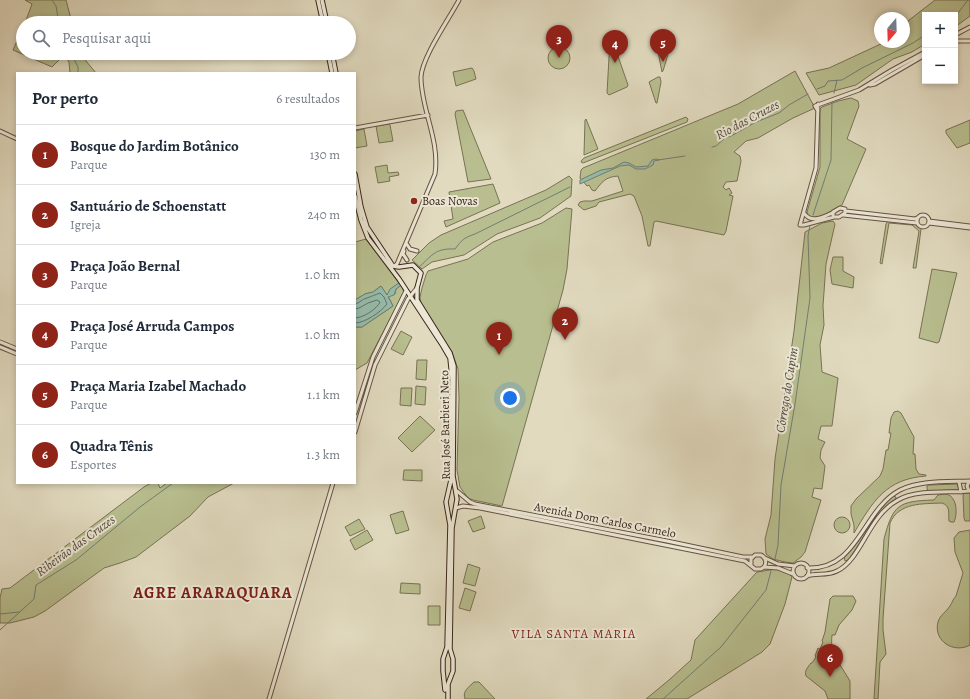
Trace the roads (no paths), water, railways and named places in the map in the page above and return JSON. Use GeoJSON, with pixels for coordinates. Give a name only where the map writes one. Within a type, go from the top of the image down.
{"type":"FeatureCollection","features":[{"type":"Feature","properties":{"kind":"main road"},"geometry":{"type":"LineString","coordinates":[[318,0],[321,16]]}},
{"type":"Feature","properties":{"kind":"main road"},"geometry":{"type":"LineString","coordinates":[[322,0],[325,16]]}},
{"type":"Feature","properties":{"kind":"main road"},"geometry":{"type":"LineString","coordinates":[[329,60],[332,72]]}},
{"type":"Feature","properties":{"kind":"main road"},"geometry":{"type":"LineString","coordinates":[[333,60],[336,72]]}},
{"type":"Feature","properties":{"kind":"main road"},"geometry":{"type":"LineString","coordinates":[[356,180],[361,207],[367,227],[393,266],[414,266]]}},
{"type":"Feature","properties":{"kind":"main road","name":"Rua José Barbieri Neto"},"geometry":{"type":"LineString","coordinates":[[356,200],[361,220],[368,238],[411,297],[443,346],[451,362],[451,476],[447,507]]}},
{"type":"Feature","properties":{"kind":"main road","name":"Rua José Barbieri Neto"},"geometry":{"type":"LineString","coordinates":[[407,260],[420,272],[421,275],[417,288],[417,300],[446,345],[453,361],[455,378],[454,476],[457,491],[456,508]]}},
{"type":"Feature","properties":{"kind":"main road"},"geometry":{"type":"LineString","coordinates":[[448,493],[453,490],[457,491]]}},
{"type":"Feature","properties":{"kind":"main road"},"geometry":{"type":"LineString","coordinates":[[447,507],[452,509],[456,508],[452,528],[450,649],[452,655],[452,673],[448,684],[446,699],[444,655],[447,647],[450,525],[447,507]]}},
{"type":"Feature","properties":{"kind":"main road"},"geometry":{"type":"LineString","coordinates":[[444,655],[452,655]]}},
{"type":"Feature","properties":{"kind":"main road"},"geometry":{"type":"LineString","coordinates":[[444,674],[448,675],[452,673]]}},
{"type":"Feature","properties":{"kind":"street"},"geometry":{"type":"LineString","coordinates":[[407,260],[403,254],[435,174],[436,165],[435,146],[421,76],[427,56],[460,0]]}},
{"type":"Feature","properties":{"kind":"street"},"geometry":{"type":"LineString","coordinates":[[958,33],[970,27]]}},
{"type":"Feature","properties":{"kind":"street"},"geometry":{"type":"LineString","coordinates":[[958,41],[970,41]]}},
{"type":"Feature","properties":{"kind":"street"},"geometry":{"type":"LineString","coordinates":[[846,211],[843,215],[837,218],[800,225],[816,168],[817,105],[868,85],[892,70],[922,55]]}},
{"type":"Feature","properties":{"kind":"street"},"geometry":{"type":"LineString","coordinates":[[356,128],[428,115]]}},
{"type":"Feature","properties":{"kind":"street"},"geometry":{"type":"LineString","coordinates":[[0,131],[16,139]]}},
{"type":"Feature","properties":{"kind":"street"},"geometry":{"type":"LineString","coordinates":[[804,213],[809,219],[813,220],[834,212],[842,207],[846,211],[894,218],[915,220],[923,215],[927,217],[929,222]]}},
{"type":"Feature","properties":{"kind":"street"},"geometry":{"type":"LineString","coordinates":[[834,212],[832,215],[834,218]]}},
{"type":"Feature","properties":{"kind":"street"},"geometry":{"type":"LineString","coordinates":[[843,215],[916,223],[922,228],[926,227],[929,222]]}},
{"type":"Feature","properties":{"kind":"street"},"geometry":{"type":"LineString","coordinates":[[916,223],[917,218]]}},
{"type":"Feature","properties":{"kind":"street"},"geometry":{"type":"LineString","coordinates":[[929,222],[970,227]]}},
{"type":"Feature","properties":{"kind":"street"},"geometry":{"type":"LineString","coordinates":[[393,266],[396,264],[406,245]]}},
{"type":"Feature","properties":{"kind":"street"},"geometry":{"type":"LineString","coordinates":[[406,245],[410,249],[417,251]]}},
{"type":"Feature","properties":{"kind":"street"},"geometry":{"type":"LineString","coordinates":[[356,429],[376,365],[408,299],[417,288]]}},
{"type":"Feature","properties":{"kind":"street"},"geometry":{"type":"LineString","coordinates":[[356,410],[373,357],[405,290]]}},
{"type":"Feature","properties":{"kind":"street"},"geometry":{"type":"LineString","coordinates":[[0,342],[16,349]]}},
{"type":"Feature","properties":{"kind":"street"},"geometry":{"type":"LineString","coordinates":[[0,347],[16,354]]}},
{"type":"Feature","properties":{"kind":"street"},"geometry":{"type":"LineString","coordinates":[[959,482],[961,492]]}},
{"type":"Feature","properties":{"kind":"street"},"geometry":{"type":"LineString","coordinates":[[807,568],[828,564],[840,558],[854,545],[879,507],[895,493],[908,487],[925,484],[969,482],[967,486],[970,491],[926,493],[908,496],[898,500],[880,514],[846,565],[832,573],[807,576],[799,579],[793,574],[778,568],[755,569],[751,565],[751,562],[753,557],[758,555],[778,564],[795,566],[798,564],[803,564],[808,570],[807,576]]}},
{"type":"Feature","properties":{"kind":"street"},"geometry":{"type":"LineString","coordinates":[[269,699],[332,484]]}},
{"type":"Feature","properties":{"kind":"street"},"geometry":{"type":"LineString","coordinates":[[925,484],[926,493]]}},
{"type":"Feature","properties":{"kind":"street","name":"Avenida Dom Carlos Carmelo"},"geometry":{"type":"LineString","coordinates":[[457,491],[470,502],[743,557],[753,557]]}},
{"type":"Feature","properties":{"kind":"street"},"geometry":{"type":"LineString","coordinates":[[895,493],[898,500]]}},
{"type":"Feature","properties":{"kind":"street","name":"Avenida Dom Carlos Carmelo"},"geometry":{"type":"LineString","coordinates":[[456,508],[469,506],[745,561],[751,565]]}},
{"type":"Feature","properties":{"kind":"street"},"geometry":{"type":"LineString","coordinates":[[538,520],[539,516]]}},
{"type":"Feature","properties":{"kind":"street"},"geometry":{"type":"LineString","coordinates":[[635,539],[636,535]]}},
{"type":"Feature","properties":{"kind":"street"},"geometry":{"type":"LineString","coordinates":[[764,557],[766,562],[764,568]]}},
{"type":"Feature","properties":{"kind":"street"},"geometry":{"type":"LineString","coordinates":[[840,558],[846,565]]}},
{"type":"Feature","properties":{"kind":"street"},"geometry":{"type":"LineString","coordinates":[[828,564],[828,568],[832,573]]}},
{"type":"Feature","properties":{"kind":"street"},"geometry":{"type":"LineString","coordinates":[[793,574],[795,566]]}},
{"type":"Feature","properties":{"kind":"water"},"geometry":{"type":"Polygon","coordinates":[[[652,160],[659,160],[654,161],[653,165],[645,169],[636,169],[629,165],[620,166],[580,184],[580,180],[601,170],[613,168],[624,162],[636,167],[648,166],[652,160]]]}},
{"type":"Feature","properties":{"kind":"water"},"geometry":{"type":"Polygon","coordinates":[[[399,283],[401,285],[396,289],[394,295],[388,297],[393,306],[362,327],[356,327],[356,299],[365,294],[373,292],[381,286],[387,295],[390,289],[399,283]]]}},
{"type":"Feature","properties":{"kind":"waterway"},"geometry":{"type":"LineString","coordinates":[[52,0],[56,6],[58,16]]}},
{"type":"Feature","properties":{"kind":"waterway","name":"Rio das Cruzes"},"geometry":{"type":"LineString","coordinates":[[958,13],[968,0]]}},
{"type":"Feature","properties":{"kind":"waterway","name":"Rio das Cruzes"},"geometry":{"type":"LineString","coordinates":[[817,89],[825,86],[828,81],[842,80],[922,37]]}},
{"type":"Feature","properties":{"kind":"waterway"},"geometry":{"type":"LineString","coordinates":[[74,60],[78,67],[78,72]]}},
{"type":"Feature","properties":{"kind":"waterway"},"geometry":{"type":"LineString","coordinates":[[834,93],[837,80]]}},
{"type":"Feature","properties":{"kind":"waterway","name":"Rio das Cruzes"},"geometry":{"type":"LineString","coordinates":[[712,147],[716,146],[725,138],[756,122],[779,113],[789,105],[808,94]]}},
{"type":"Feature","properties":{"kind":"waterway","name":"Córrego do Cupim"},"geometry":{"type":"LineString","coordinates":[[813,215],[831,160],[832,102]]}},
{"type":"Feature","properties":{"kind":"waterway","name":"Rio das Cruzes"},"geometry":{"type":"LineString","coordinates":[[658,160],[685,156]]}},
{"type":"Feature","properties":{"kind":"waterway","name":"Rio das Cruzes"},"geometry":{"type":"LineString","coordinates":[[417,269],[438,251],[455,249],[465,238],[570,187]]}},
{"type":"Feature","properties":{"kind":"waterway","name":"Córrego do Cupim"},"geometry":{"type":"LineString","coordinates":[[775,559],[778,545],[781,485],[795,404],[810,298],[808,236],[810,225]]}},
{"type":"Feature","properties":{"kind":"waterway","name":"Ribeirão das Cruzes"},"geometry":{"type":"LineString","coordinates":[[0,630],[34,599],[36,585],[76,560],[140,507],[172,484]]}},
{"type":"Feature","properties":{"kind":"waterway","name":"Córrego do Cupim"},"geometry":{"type":"LineString","coordinates":[[663,699],[721,647],[766,590],[771,571]]}},
{"type":"Feature","properties":{"kind":"waterway"},"geometry":{"type":"LineString","coordinates":[[0,614],[19,612]]}},
{"type":"Feature","properties":{"kind":"place","name":"Praça João Bernal"},"geometry":{"type":"Point","coordinates":[559,58]}},
{"type":"Feature","properties":{"kind":"place","name":"Praça Maria Izabel Machado"},"geometry":{"type":"Point","coordinates":[663,62]}},
{"type":"Feature","properties":{"kind":"place","name":"Praça José Arruda Campos"},"geometry":{"type":"Point","coordinates":[615,63]}},
{"type":"Feature","properties":{"kind":"place","name":"Boas Novas"},"geometry":{"type":"Point","coordinates":[414,201]}},
{"type":"Feature","properties":{"kind":"place","name":"Santuário de Schoenstatt"},"geometry":{"type":"Point","coordinates":[565,340]}},
{"type":"Feature","properties":{"kind":"place","name":"Bosque do Jardim Botânico"},"geometry":{"type":"Point","coordinates":[499,355]}},
{"type":"Feature","properties":{"kind":"place","name":"Quadra Tênis"},"geometry":{"type":"Point","coordinates":[830,677]}},
{"type":"Feature","properties":{"kind":"district","name":"AGRE ARARAQUARA"},"geometry":{"type":"Point","coordinates":[213,592]}},
{"type":"Feature","properties":{"kind":"district","name":"VILA SANTA MARIA"},"geometry":{"type":"Point","coordinates":[574,633]}}]}
